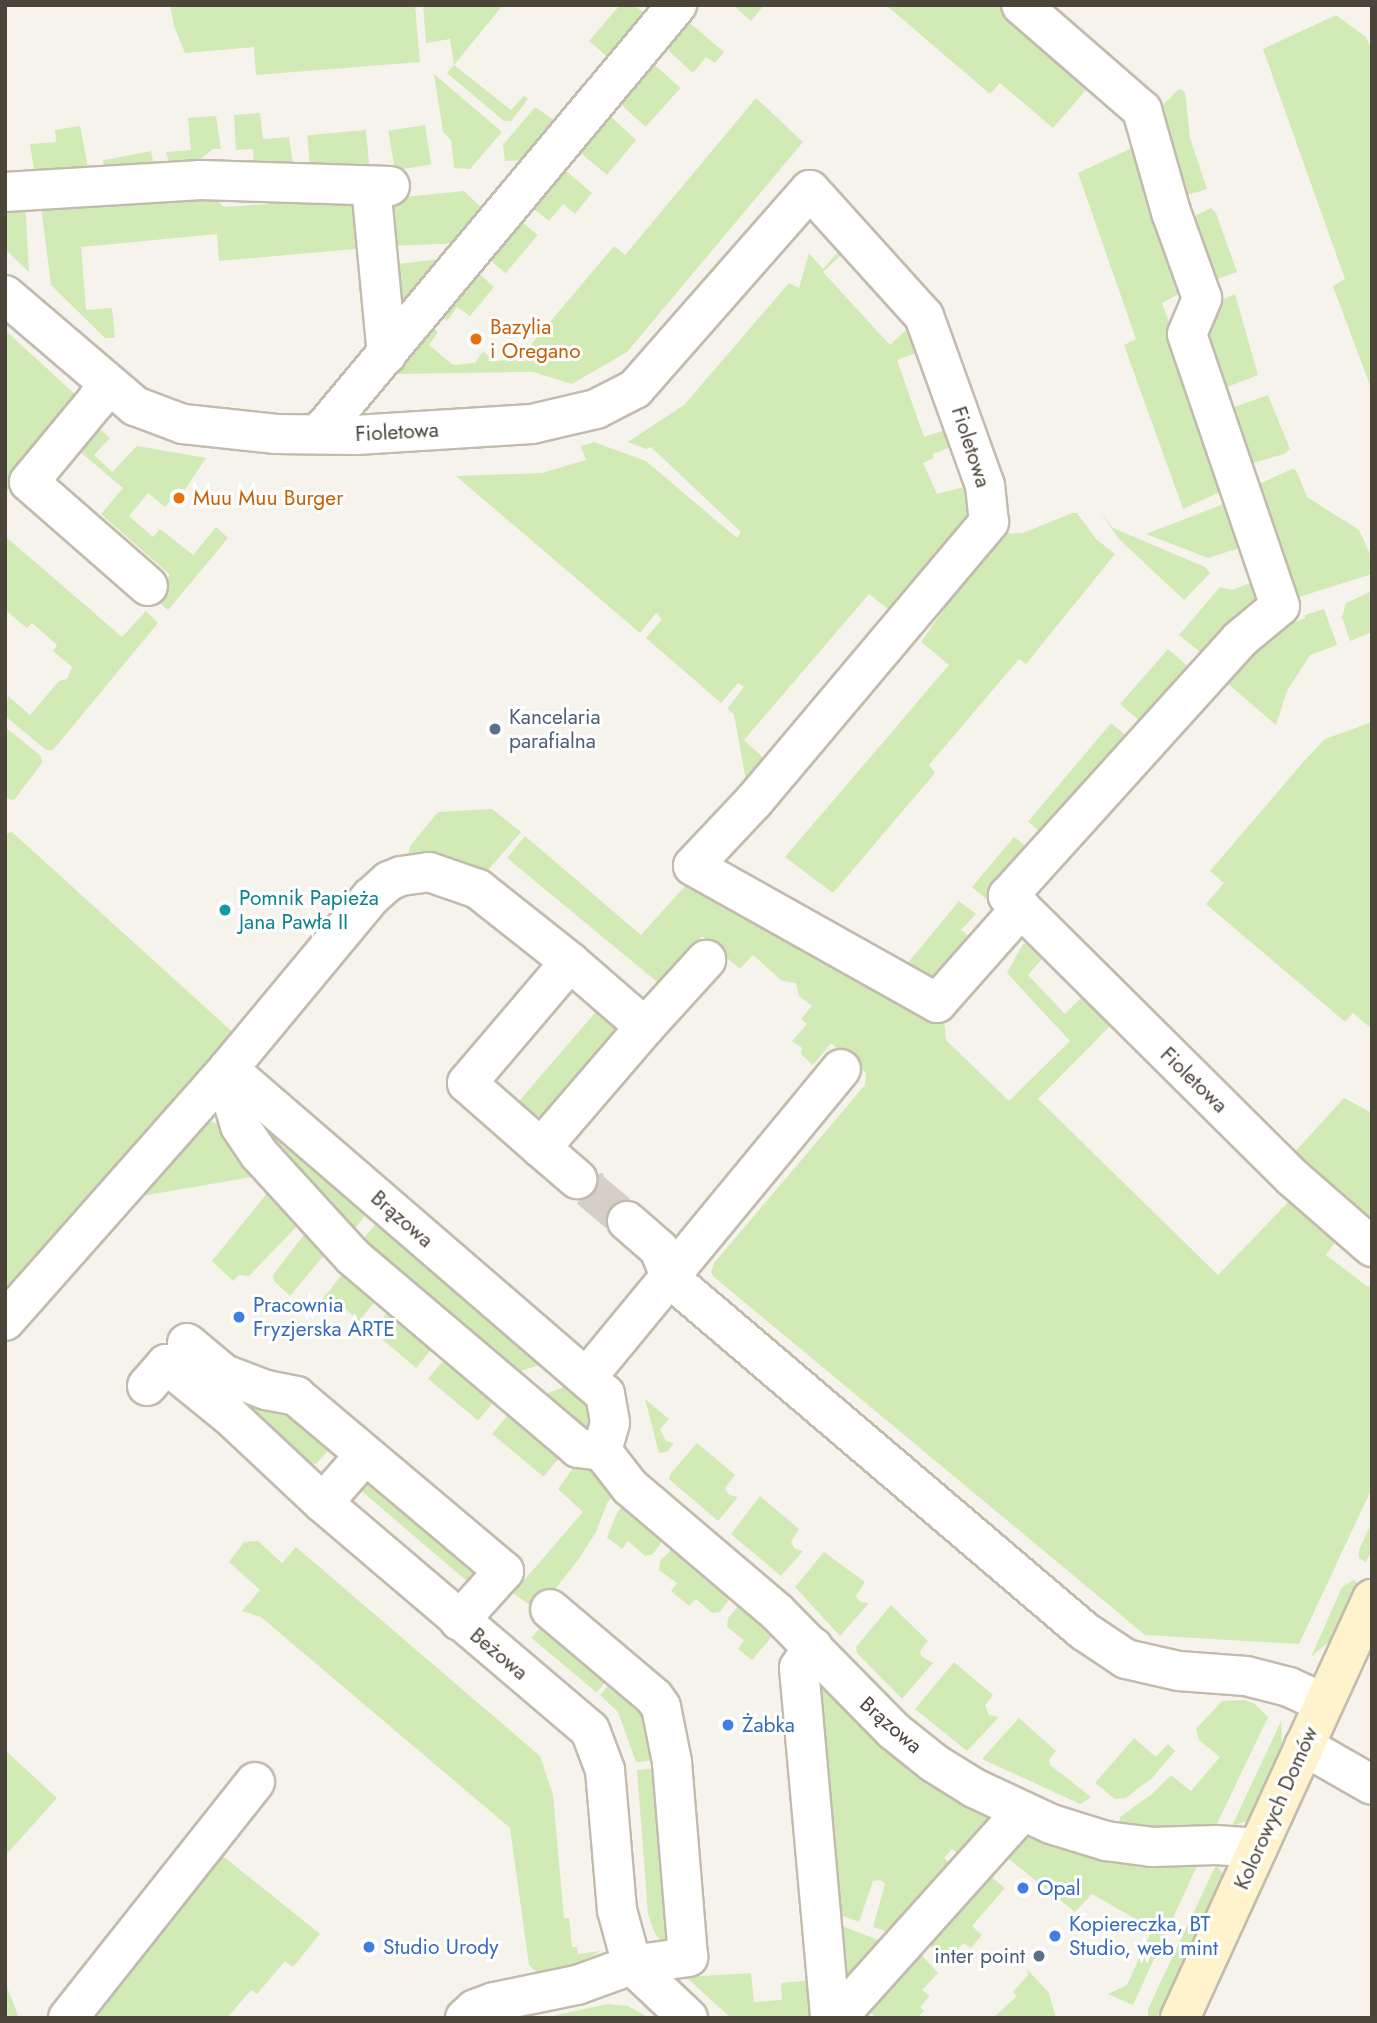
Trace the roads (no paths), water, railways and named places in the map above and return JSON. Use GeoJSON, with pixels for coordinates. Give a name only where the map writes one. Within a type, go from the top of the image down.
{"type":"FeatureCollection","features":[{"type":"Feature","properties":{"kind":"street","name":"Fioletowa"},"geometry":{"type":"LineString","coordinates":[[319,434],[677,5]]}},
{"type":"Feature","properties":{"kind":"street"},"geometry":{"type":"LineString","coordinates":[[1021,5],[1142,110],[1171,212],[1202,298],[1187,334],[1280,606],[1239,640],[1047,856],[1008,896],[1021,908]]}},
{"type":"Feature","properties":{"kind":"street"},"geometry":{"type":"LineString","coordinates":[[5,192],[201,180],[381,186],[387,354]]}},
{"type":"Feature","properties":{"kind":"street","name":"Fioletowa"},"geometry":{"type":"LineString","coordinates":[[5,295],[106,384],[135,406],[183,424],[276,434],[509,426],[565,418],[615,402],[635,389],[810,190],[924,316],[985,485],[989,522],[754,801],[693,866],[937,1003],[1021,908],[1293,1178],[1372,1247]]}},
{"type":"Feature","properties":{"kind":"street"},"geometry":{"type":"LineString","coordinates":[[106,384],[96,401],[29,482],[148,586]]}},
{"type":"Feature","properties":{"kind":"street"},"geometry":{"type":"LineString","coordinates":[[5,1321],[228,1069],[371,897],[389,881],[401,876],[429,872],[478,889],[570,962],[645,1027]]}},
{"type":"Feature","properties":{"kind":"street"},"geometry":{"type":"LineString","coordinates":[[541,1148],[706,960]]}},
{"type":"Feature","properties":{"kind":"street"},"geometry":{"type":"LineString","coordinates":[[570,962],[467,1083],[576,1179]]}},
{"type":"Feature","properties":{"kind":"street"},"geometry":{"type":"LineString","coordinates":[[228,1069],[231,1096],[240,1126],[259,1154],[354,1256],[579,1448],[602,1451]]}},
{"type":"Feature","properties":{"kind":"street","name":"Brązowa"},"geometry":{"type":"LineString","coordinates":[[228,1069],[605,1394],[609,1408],[609,1432],[602,1451],[630,1487],[813,1647],[847,1686],[894,1731],[934,1763],[975,1788],[1051,1824],[1106,1841],[1152,1847],[1216,1845],[1258,1848]]}},
{"type":"Feature","properties":{"kind":"street"},"geometry":{"type":"LineString","coordinates":[[506,1387],[582,1372],[671,1279],[693,1246],[841,1069]]}},
{"type":"Feature","properties":{"kind":"street"},"geometry":{"type":"LineString","coordinates":[[627,1221],[659,1249],[671,1279],[1074,1622],[1126,1659],[1179,1671],[1246,1676],[1289,1687],[1324,1703]]}},
{"type":"Feature","properties":{"kind":"street"},"geometry":{"type":"LineString","coordinates":[[187,1343],[224,1374],[265,1390],[296,1396],[504,1571],[459,1621]]}},
{"type":"Feature","properties":{"kind":"street","name":"Beżowa"},"geometry":{"type":"LineString","coordinates":[[147,1386],[166,1364],[220,1427],[323,1503],[459,1621],[580,1720],[597,1743],[605,1770],[617,1910],[632,1965]]}},
{"type":"Feature","properties":{"kind":"street"},"geometry":{"type":"LineString","coordinates":[[323,1503],[365,1455]]}},
{"type":"Feature","properties":{"kind":"street","name":"Kolorowych Domów"},"geometry":{"type":"LineString","coordinates":[[1180,2018],[1372,1599]]}},
{"type":"Feature","properties":{"kind":"street"},"geometry":{"type":"LineString","coordinates":[[465,2018],[475,2009],[494,2002],[577,1985],[632,1965],[688,1957],[672,1762],[661,1707],[654,1697],[550,1609]]}},
{"type":"Feature","properties":{"kind":"street"},"geometry":{"type":"LineString","coordinates":[[813,1647],[799,1668],[830,2018]]}},
{"type":"Feature","properties":{"kind":"street"},"geometry":{"type":"LineString","coordinates":[[1304,1746],[1372,1785]]}},
{"type":"Feature","properties":{"kind":"street"},"geometry":{"type":"LineString","coordinates":[[68,2018],[255,1783]]}},
{"type":"Feature","properties":{"kind":"street"},"geometry":{"type":"LineString","coordinates":[[837,2018],[1023,1811]]}},
{"type":"Feature","properties":{"kind":"street"},"geometry":{"type":"LineString","coordinates":[[632,1965],[688,2018]]}},
{"type":"Feature","properties":{"kind":"tunnel"},"geometry":{"type":"LineString","coordinates":[[577,1179],[585,1181],[589,1189],[627,1221]]}},
{"type":"Feature","properties":{"kind":"place","name":"Bazylia i Oregano"},"geometry":{"type":"Point","coordinates":[476,339]}},
{"type":"Feature","properties":{"kind":"place","name":"Muu Muu Burger"},"geometry":{"type":"Point","coordinates":[179,498]}},
{"type":"Feature","properties":{"kind":"place","name":"Kancelaria parafialna"},"geometry":{"type":"Point","coordinates":[495,729]}},
{"type":"Feature","properties":{"kind":"place","name":"Pomnik Papieża Jana Pawła II"},"geometry":{"type":"Point","coordinates":[225,910]}},
{"type":"Feature","properties":{"kind":"place","name":"Pracownia Fryzjerska ARTE"},"geometry":{"type":"Point","coordinates":[239,1317]}},
{"type":"Feature","properties":{"kind":"place","name":"Żabka"},"geometry":{"type":"Point","coordinates":[728,1725]}},
{"type":"Feature","properties":{"kind":"place","name":"Opal"},"geometry":{"type":"Point","coordinates":[1023,1888]}},
{"type":"Feature","properties":{"kind":"place","name":"Kopiereczka, BT Studio, web mint"},"geometry":{"type":"Point","coordinates":[1055,1936]}},
{"type":"Feature","properties":{"kind":"place","name":"Studio Urody"},"geometry":{"type":"Point","coordinates":[369,1947]}},
{"type":"Feature","properties":{"kind":"place","name":"inter point"},"geometry":{"type":"Point","coordinates":[1039,1956]}}]}
